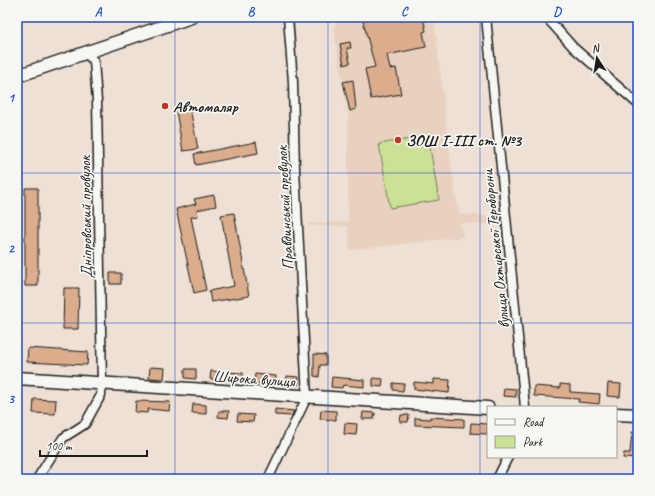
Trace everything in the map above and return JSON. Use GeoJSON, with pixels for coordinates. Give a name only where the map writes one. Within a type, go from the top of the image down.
{"type":"FeatureCollection","features":[{"type":"Feature","properties":{"kind":"street"},"geometry":{"type":"LineString","coordinates":[[17,76],[86,54],[191,17]]}},
{"type":"Feature","properties":{"kind":"street","name":"Правдинський провулок"},"geometry":{"type":"LineString","coordinates":[[288,17],[292,67],[295,170],[307,397]]}},
{"type":"Feature","properties":{"kind":"street","name":"вулиця Охтирської Тероборони"},"geometry":{"type":"LineString","coordinates":[[486,17],[525,406]]}},
{"type":"Feature","properties":{"kind":"street"},"geometry":{"type":"LineString","coordinates":[[546,17],[574,48],[638,104]]}},
{"type":"Feature","properties":{"kind":"street","name":"Дніпровський провулок"},"geometry":{"type":"LineString","coordinates":[[37,479],[63,438],[85,424],[101,395],[96,101],[94,61],[86,54]]}},
{"type":"Feature","properties":{"kind":"street","name":"Широка вулиця"},"geometry":{"type":"LineString","coordinates":[[17,378],[487,408]]}},
{"type":"Feature","properties":{"kind":"street"},"geometry":{"type":"LineString","coordinates":[[268,479],[307,397]]}},
{"type":"Feature","properties":{"kind":"street"},"geometry":{"type":"LineString","coordinates":[[617,414],[638,415]]}},
{"type":"Feature","properties":{"kind":"street"},"geometry":{"type":"LineString","coordinates":[[497,479],[508,458]]}},
{"type":"Feature","properties":{"kind":"shaded area","name":"ЗОШ І-ІІІ ст. №3"},"geometry":{"type":"Polygon","coordinates":[[[338,17],[434,17],[451,165],[459,214],[498,217],[499,225],[460,223],[463,237],[350,250],[348,226],[309,226],[309,223],[348,222],[348,114],[334,30],[338,17]]]}},
{"type":"Feature","properties":{"kind":"green space"},"geometry":{"type":"Polygon","coordinates":[[[428,136],[439,200],[390,208],[379,144],[428,136]]]}},
{"type":"Feature","properties":{"kind":"building"},"geometry":{"type":"Polygon","coordinates":[[[362,17],[423,17],[426,31],[423,32],[426,47],[387,55],[390,69],[396,68],[401,94],[371,99],[365,69],[375,67],[362,17]]]}},
{"type":"Feature","properties":{"kind":"building"},"geometry":{"type":"Polygon","coordinates":[[[350,42],[351,48],[347,48],[350,63],[344,65],[340,44],[350,42]]]}},
{"type":"Feature","properties":{"kind":"building"},"geometry":{"type":"Polygon","coordinates":[[[353,80],[356,109],[350,111],[343,82],[353,80]]]}},
{"type":"Feature","properties":{"kind":"building"},"geometry":{"type":"Polygon","coordinates":[[[190,108],[198,149],[183,151],[176,111],[190,108]]]}},
{"type":"Feature","properties":{"kind":"building"},"geometry":{"type":"Polygon","coordinates":[[[256,142],[258,153],[196,165],[194,154],[256,142]]]}},
{"type":"Feature","properties":{"kind":"building"},"geometry":{"type":"Polygon","coordinates":[[[25,188],[38,188],[38,286],[25,286],[25,188]]]}},
{"type":"Feature","properties":{"kind":"building"},"geometry":{"type":"Polygon","coordinates":[[[214,195],[216,206],[197,210],[198,216],[191,217],[206,290],[194,293],[176,209],[196,204],[194,199],[214,195]]]}},
{"type":"Feature","properties":{"kind":"building"},"geometry":{"type":"Polygon","coordinates":[[[234,213],[249,296],[211,302],[209,291],[234,286],[221,215],[234,213]]]}},
{"type":"Feature","properties":{"kind":"building"},"geometry":{"type":"Polygon","coordinates":[[[110,273],[121,273],[121,284],[110,284],[110,273]]]}},
{"type":"Feature","properties":{"kind":"building"},"geometry":{"type":"Polygon","coordinates":[[[64,288],[79,288],[78,329],[63,329],[64,288]]]}},
{"type":"Feature","properties":{"kind":"building"},"geometry":{"type":"Polygon","coordinates":[[[28,348],[88,352],[87,365],[27,362],[28,348]]]}},
{"type":"Feature","properties":{"kind":"building"},"geometry":{"type":"Polygon","coordinates":[[[314,354],[326,355],[326,365],[320,365],[319,377],[314,376],[314,354]]]}},
{"type":"Feature","properties":{"kind":"building"},"geometry":{"type":"Polygon","coordinates":[[[150,367],[165,368],[164,379],[149,378],[150,367]]]}},
{"type":"Feature","properties":{"kind":"building"},"geometry":{"type":"Polygon","coordinates":[[[185,369],[196,369],[196,379],[185,378],[185,369]]]}},
{"type":"Feature","properties":{"kind":"building"},"geometry":{"type":"Polygon","coordinates":[[[211,371],[243,373],[243,382],[210,379],[211,371]]]}},
{"type":"Feature","properties":{"kind":"building"},"geometry":{"type":"Polygon","coordinates":[[[255,374],[276,376],[275,385],[254,383],[255,374]]]}},
{"type":"Feature","properties":{"kind":"building"},"geometry":{"type":"Polygon","coordinates":[[[287,376],[299,377],[298,385],[286,384],[287,376]]]}},
{"type":"Feature","properties":{"kind":"building"},"geometry":{"type":"Polygon","coordinates":[[[332,377],[364,380],[364,387],[343,385],[342,388],[331,387],[332,377]]]}},
{"type":"Feature","properties":{"kind":"building"},"geometry":{"type":"Polygon","coordinates":[[[373,378],[383,379],[382,387],[373,386],[373,378]]]}},
{"type":"Feature","properties":{"kind":"building"},"geometry":{"type":"Polygon","coordinates":[[[434,379],[450,380],[449,393],[414,389],[414,382],[434,384],[434,379]]]}},
{"type":"Feature","properties":{"kind":"building"},"geometry":{"type":"Polygon","coordinates":[[[393,383],[404,384],[403,391],[393,390],[393,383]]]}},
{"type":"Feature","properties":{"kind":"building"},"geometry":{"type":"Polygon","coordinates":[[[608,383],[621,384],[620,397],[607,396],[608,383]]]}},
{"type":"Feature","properties":{"kind":"building"},"geometry":{"type":"Polygon","coordinates":[[[560,384],[570,385],[570,392],[600,394],[599,404],[578,402],[579,399],[534,396],[534,386],[560,388],[560,384]]]}},
{"type":"Feature","properties":{"kind":"building"},"geometry":{"type":"Polygon","coordinates":[[[504,388],[516,389],[516,397],[503,396],[504,388]]]}},
{"type":"Feature","properties":{"kind":"building"},"geometry":{"type":"Polygon","coordinates":[[[34,399],[56,400],[55,414],[33,413],[34,399]]]}},
{"type":"Feature","properties":{"kind":"building"},"geometry":{"type":"Polygon","coordinates":[[[136,401],[170,402],[169,411],[148,409],[147,413],[135,412],[136,401]]]}},
{"type":"Feature","properties":{"kind":"building"},"geometry":{"type":"Polygon","coordinates":[[[193,404],[206,405],[206,414],[192,413],[193,404]]]}},
{"type":"Feature","properties":{"kind":"building"},"geometry":{"type":"Polygon","coordinates":[[[275,409],[294,411],[292,416],[275,415],[275,409]]]}},
{"type":"Feature","properties":{"kind":"building"},"geometry":{"type":"Polygon","coordinates":[[[321,410],[336,411],[336,420],[320,419],[321,410]]]}},
{"type":"Feature","properties":{"kind":"building"},"geometry":{"type":"Polygon","coordinates":[[[219,411],[229,411],[228,418],[218,417],[219,411]]]}},
{"type":"Feature","properties":{"kind":"building"},"geometry":{"type":"Polygon","coordinates":[[[363,412],[375,413],[374,419],[362,419],[363,412]]]}},
{"type":"Feature","properties":{"kind":"building"},"geometry":{"type":"Polygon","coordinates":[[[238,414],[254,415],[253,422],[237,421],[238,414]]]}},
{"type":"Feature","properties":{"kind":"building"},"geometry":{"type":"Polygon","coordinates":[[[401,415],[409,415],[408,422],[400,422],[401,415]]]}},
{"type":"Feature","properties":{"kind":"building"},"geometry":{"type":"Polygon","coordinates":[[[430,417],[464,419],[464,427],[415,425],[415,418],[430,419],[430,417]]]}},
{"type":"Feature","properties":{"kind":"building"},"geometry":{"type":"Polygon","coordinates":[[[345,423],[357,424],[356,435],[344,434],[345,423]]]}},
{"type":"Feature","properties":{"kind":"building"},"geometry":{"type":"Polygon","coordinates":[[[471,423],[487,424],[487,434],[470,433],[471,423]]]}},
{"type":"Feature","properties":{"kind":"building"},"geometry":{"type":"Polygon","coordinates":[[[632,432],[638,433],[638,459],[623,458],[624,453],[630,453],[632,432]]]}},
{"type":"Feature","properties":{"kind":"place","name":"Автомаляр"},"geometry":{"type":"Point","coordinates":[165,106]}},
{"type":"Feature","properties":{"kind":"place","name":"ЗОШ І-ІІІ ст. №3"},"geometry":{"type":"Point","coordinates":[398,140]}}]}
